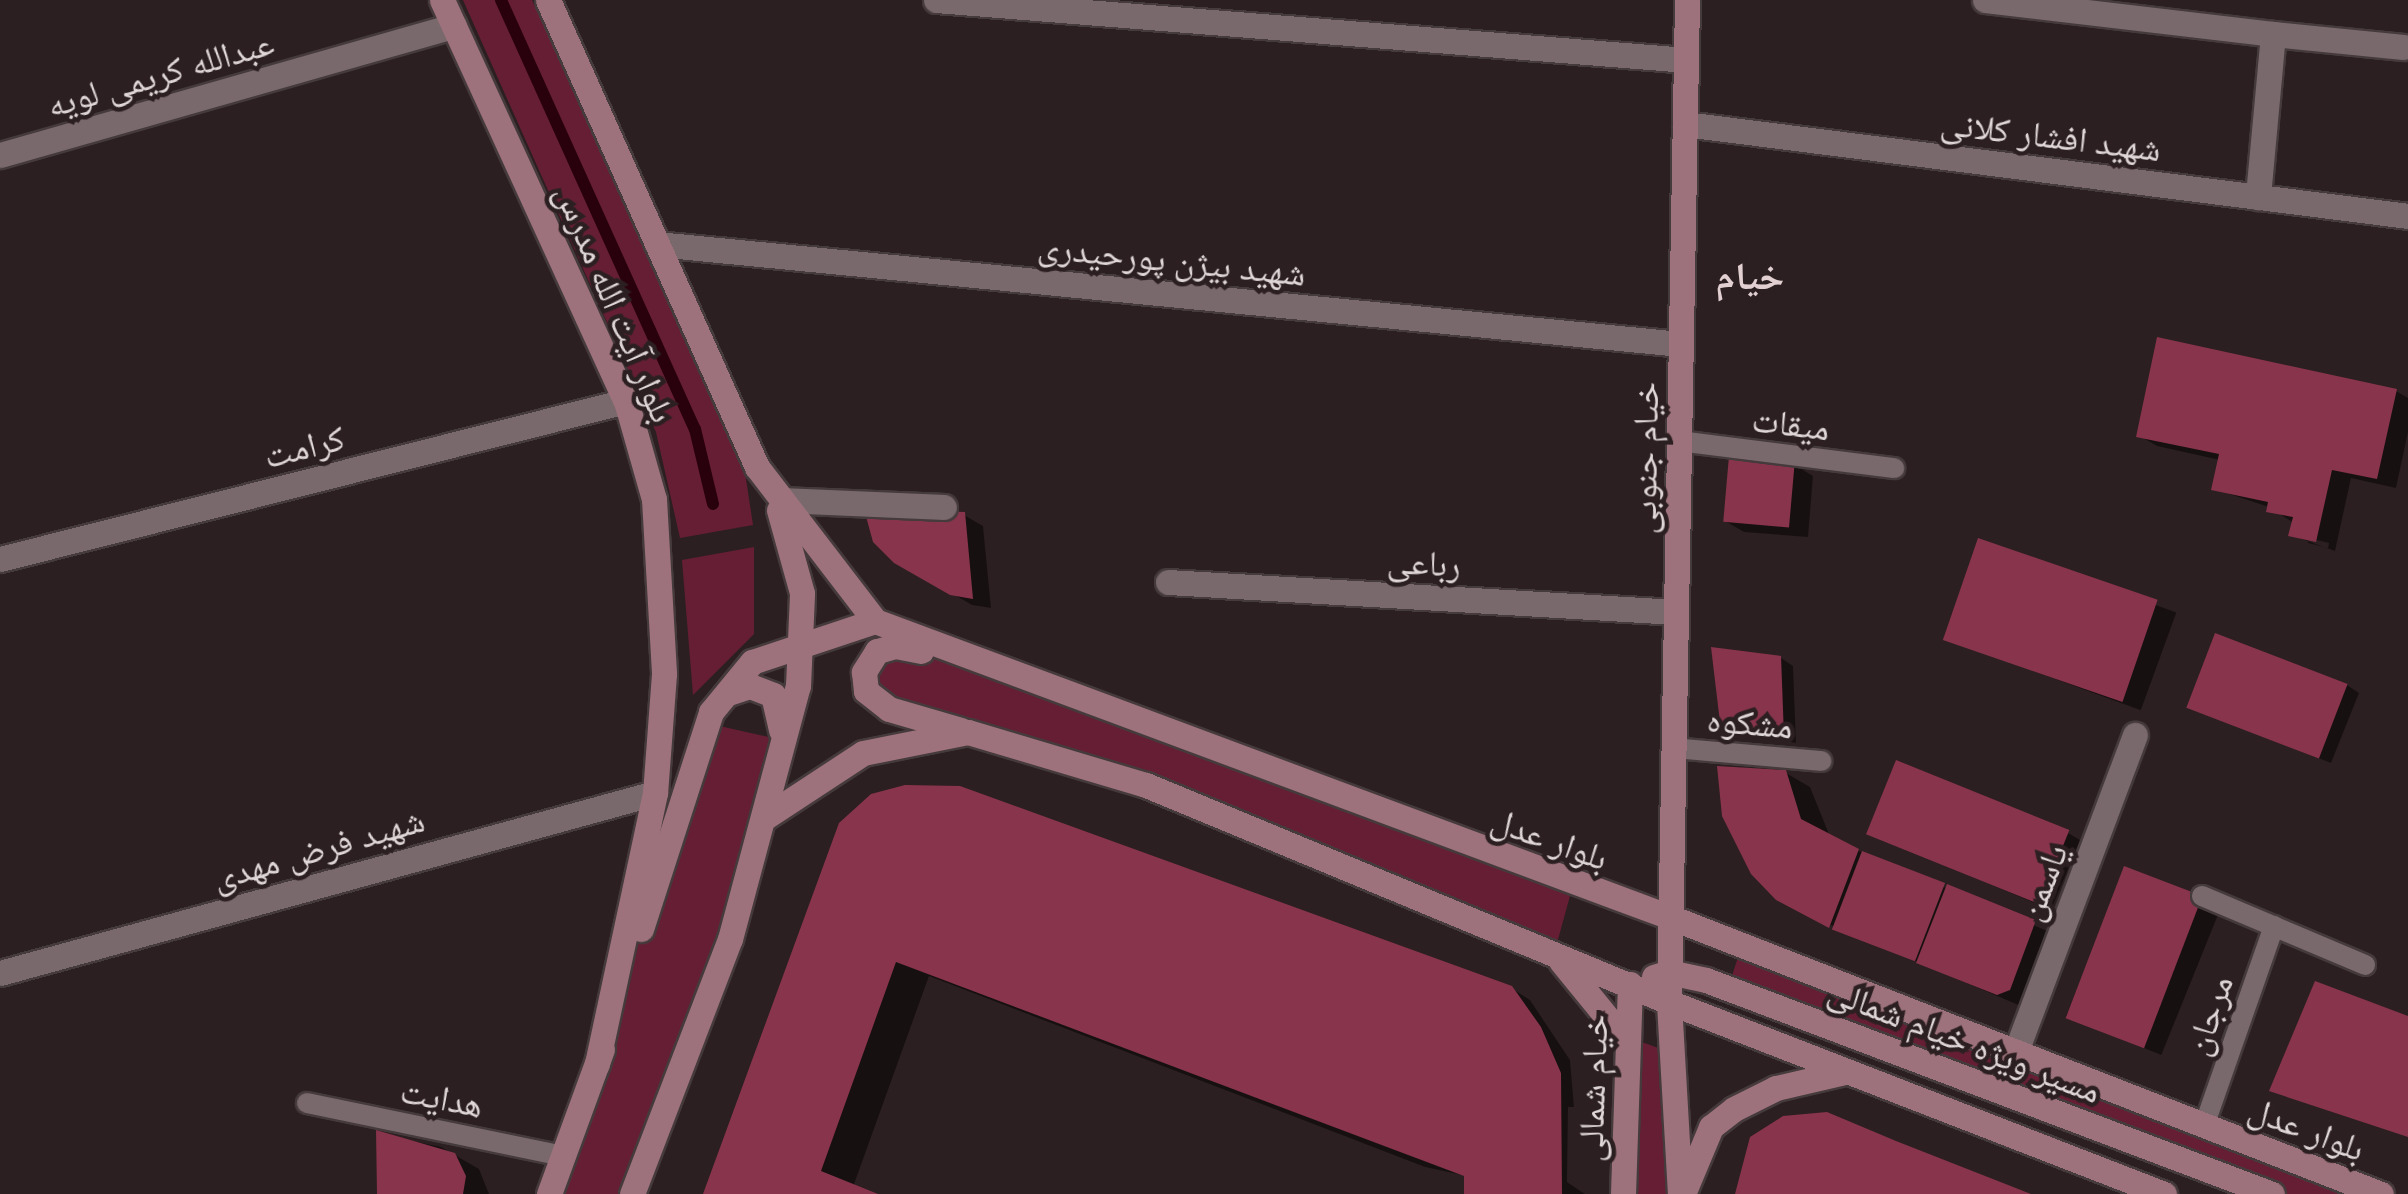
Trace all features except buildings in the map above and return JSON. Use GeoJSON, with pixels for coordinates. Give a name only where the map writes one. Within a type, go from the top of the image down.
{"type":"FeatureCollection","features":[{"type":"Feature","properties":{"kind":"main road","name":"بلوار آیت الله مدرس"},"geometry":{"type":"LineString","coordinates":[[442,0],[626,401],[654,499],[664,674],[655,793],[598,1064]]}},
{"type":"Feature","properties":{"kind":"main road","name":"بلوار آیت الله مدرس"},"geometry":{"type":"LineString","coordinates":[[548,0],[761,472]]}},
{"type":"Feature","properties":{"kind":"main road","name":"خیام جنوبی"},"geometry":{"type":"LineString","coordinates":[[1669,1002],[1686,0]]}},
{"type":"Feature","properties":{"kind":"main road"},"geometry":{"type":"LineString","coordinates":[[761,472],[875,622]]}},
{"type":"Feature","properties":{"kind":"main road"},"geometry":{"type":"LineString","coordinates":[[632,1194],[730,939],[764,818],[804,646],[796,562],[761,472]]}},
{"type":"Feature","properties":{"kind":"main road","name":"بلوار آیت الله مدرس"},"geometry":{"type":"LineString","coordinates":[[549,1194],[598,1064],[706,724],[752,662],[875,622]]}},
{"type":"Feature","properties":{"kind":"main road","name":"بلوار عدل"},"geometry":{"type":"LineString","coordinates":[[875,622],[1670,916],[2381,1194]]}},
{"type":"Feature","properties":{"kind":"main road"},"geometry":{"type":"LineString","coordinates":[[1004,671],[904,647],[872,656],[863,684],[879,704],[1146,785],[1669,1002],[2164,1194]]}},
{"type":"Feature","properties":{"kind":"main road"},"geometry":{"type":"LineString","coordinates":[[728,693],[750,686],[773,695],[782,740]]}},
{"type":"Feature","properties":{"kind":"main road"},"geometry":{"type":"LineString","coordinates":[[764,818],[863,753],[968,732]]}},
{"type":"Feature","properties":{"kind":"main road"},"geometry":{"type":"LineString","coordinates":[[1554,954],[1628,1043]]}},
{"type":"Feature","properties":{"kind":"main road"},"geometry":{"type":"LineString","coordinates":[[1630,984],[1669,972]]}},
{"type":"Feature","properties":{"kind":"main road","name":"مسیر ویژه خیام شمالی"},"geometry":{"type":"LineString","coordinates":[[1669,972],[1728,988],[2272,1194]]}},
{"type":"Feature","properties":{"kind":"main road","name":"خیام شمالی"},"geometry":{"type":"LineString","coordinates":[[1623,1194],[1630,984]]}},
{"type":"Feature","properties":{"kind":"main road"},"geometry":{"type":"LineString","coordinates":[[1669,1002],[1681,1194]]}},
{"type":"Feature","properties":{"kind":"main road"},"geometry":{"type":"LineString","coordinates":[[1681,1194],[1712,1127],[1734,1109],[1776,1088],[1846,1072]]}},
{"type":"Feature","properties":{"kind":"street"},"geometry":{"type":"LineString","coordinates":[[936,0],[1686,60]]}},
{"type":"Feature","properties":{"kind":"street"},"geometry":{"type":"LineString","coordinates":[[1985,0],[2403,46]]}},
{"type":"Feature","properties":{"kind":"street","name":"عبدالله کریمی لویه"},"geometry":{"type":"LineString","coordinates":[[0,155],[454,26]]}},
{"type":"Feature","properties":{"kind":"street"},"geometry":{"type":"LineString","coordinates":[[2258,197],[2273,34]]}},
{"type":"Feature","properties":{"kind":"street","name":"شهید افشار کلانی"},"geometry":{"type":"LineString","coordinates":[[1684,124],[2408,216]]}},
{"type":"Feature","properties":{"kind":"street","name":"شهید بیژن پورحیدری"},"geometry":{"type":"LineString","coordinates":[[657,244],[1680,344]]}},
{"type":"Feature","properties":{"kind":"street","name":"کرامت"},"geometry":{"type":"LineString","coordinates":[[0,559],[626,401]]}},
{"type":"Feature","properties":{"kind":"street"},"geometry":{"type":"LineString","coordinates":[[782,500],[944,507]]}},
{"type":"Feature","properties":{"kind":"street","name":"رباعی"},"geometry":{"type":"LineString","coordinates":[[1168,582],[1676,612]]}},
{"type":"Feature","properties":{"kind":"street","name":"یاسمن"},"geometry":{"type":"LineString","coordinates":[[2015,1054],[2135,735]]}},
{"type":"Feature","properties":{"kind":"street","name":"شهید فرض مهدی"},"geometry":{"type":"LineString","coordinates":[[0,973],[655,793]]}},
{"type":"Feature","properties":{"kind":"lane","name":"میقات"},"geometry":{"type":"LineString","coordinates":[[1679,441],[1894,468]]}},
{"type":"Feature","properties":{"kind":"lane","name":"مشکوه"},"geometry":{"type":"LineString","coordinates":[[1673,748],[1821,761]]}},
{"type":"Feature","properties":{"kind":"lane"},"geometry":{"type":"LineString","coordinates":[[2202,896],[2365,966]]}},
{"type":"Feature","properties":{"kind":"lane","name":"مرجان"},"geometry":{"type":"LineString","coordinates":[[2204,1126],[2274,926]]}},
{"type":"Feature","properties":{"kind":"lane","name":"هدایت"},"geometry":{"type":"LineString","coordinates":[[307,1104],[564,1156]]}},
{"type":"Feature","properties":{"kind":"shaded area"},"geometry":{"type":"Polygon","coordinates":[[[463,0],[532,0],[744,466],[753,525],[680,538],[656,432],[463,0]]]}},
{"type":"Feature","properties":{"kind":"shaded area"},"geometry":{"type":"Polygon","coordinates":[[[754,547],[754,634],[693,695],[682,560],[754,547]]]}},
{"type":"Feature","properties":{"kind":"shaded area"},"geometry":{"type":"Polygon","coordinates":[[[895,646],[1004,671],[1573,885],[1554,954],[1184,800],[889,709],[864,672],[895,646]]]}},
{"type":"Feature","properties":{"kind":"shaded area"},"geometry":{"type":"Polygon","coordinates":[[[706,723],[782,740],[764,818],[632,1194],[549,1194],[706,723]]]}},
{"type":"Feature","properties":{"kind":"shaded area"},"geometry":{"type":"Polygon","coordinates":[[[1741,948],[2381,1194],[2272,1194],[1728,988],[1741,948]]]}},
{"type":"Feature","properties":{"kind":"shaded area"},"geometry":{"type":"Polygon","coordinates":[[[1628,1037],[1672,1053],[1680,1194],[1623,1194],[1628,1037]]]}},
{"type":"Feature","properties":{"kind":"waterway"},"geometry":{"type":"LineString","coordinates":[[501,0],[695,429],[713,504]]}},
{"type":"Feature","properties":{"kind":"district","name":"خیام"},"geometry":{"type":"Point","coordinates":[1750,275]}}]}
